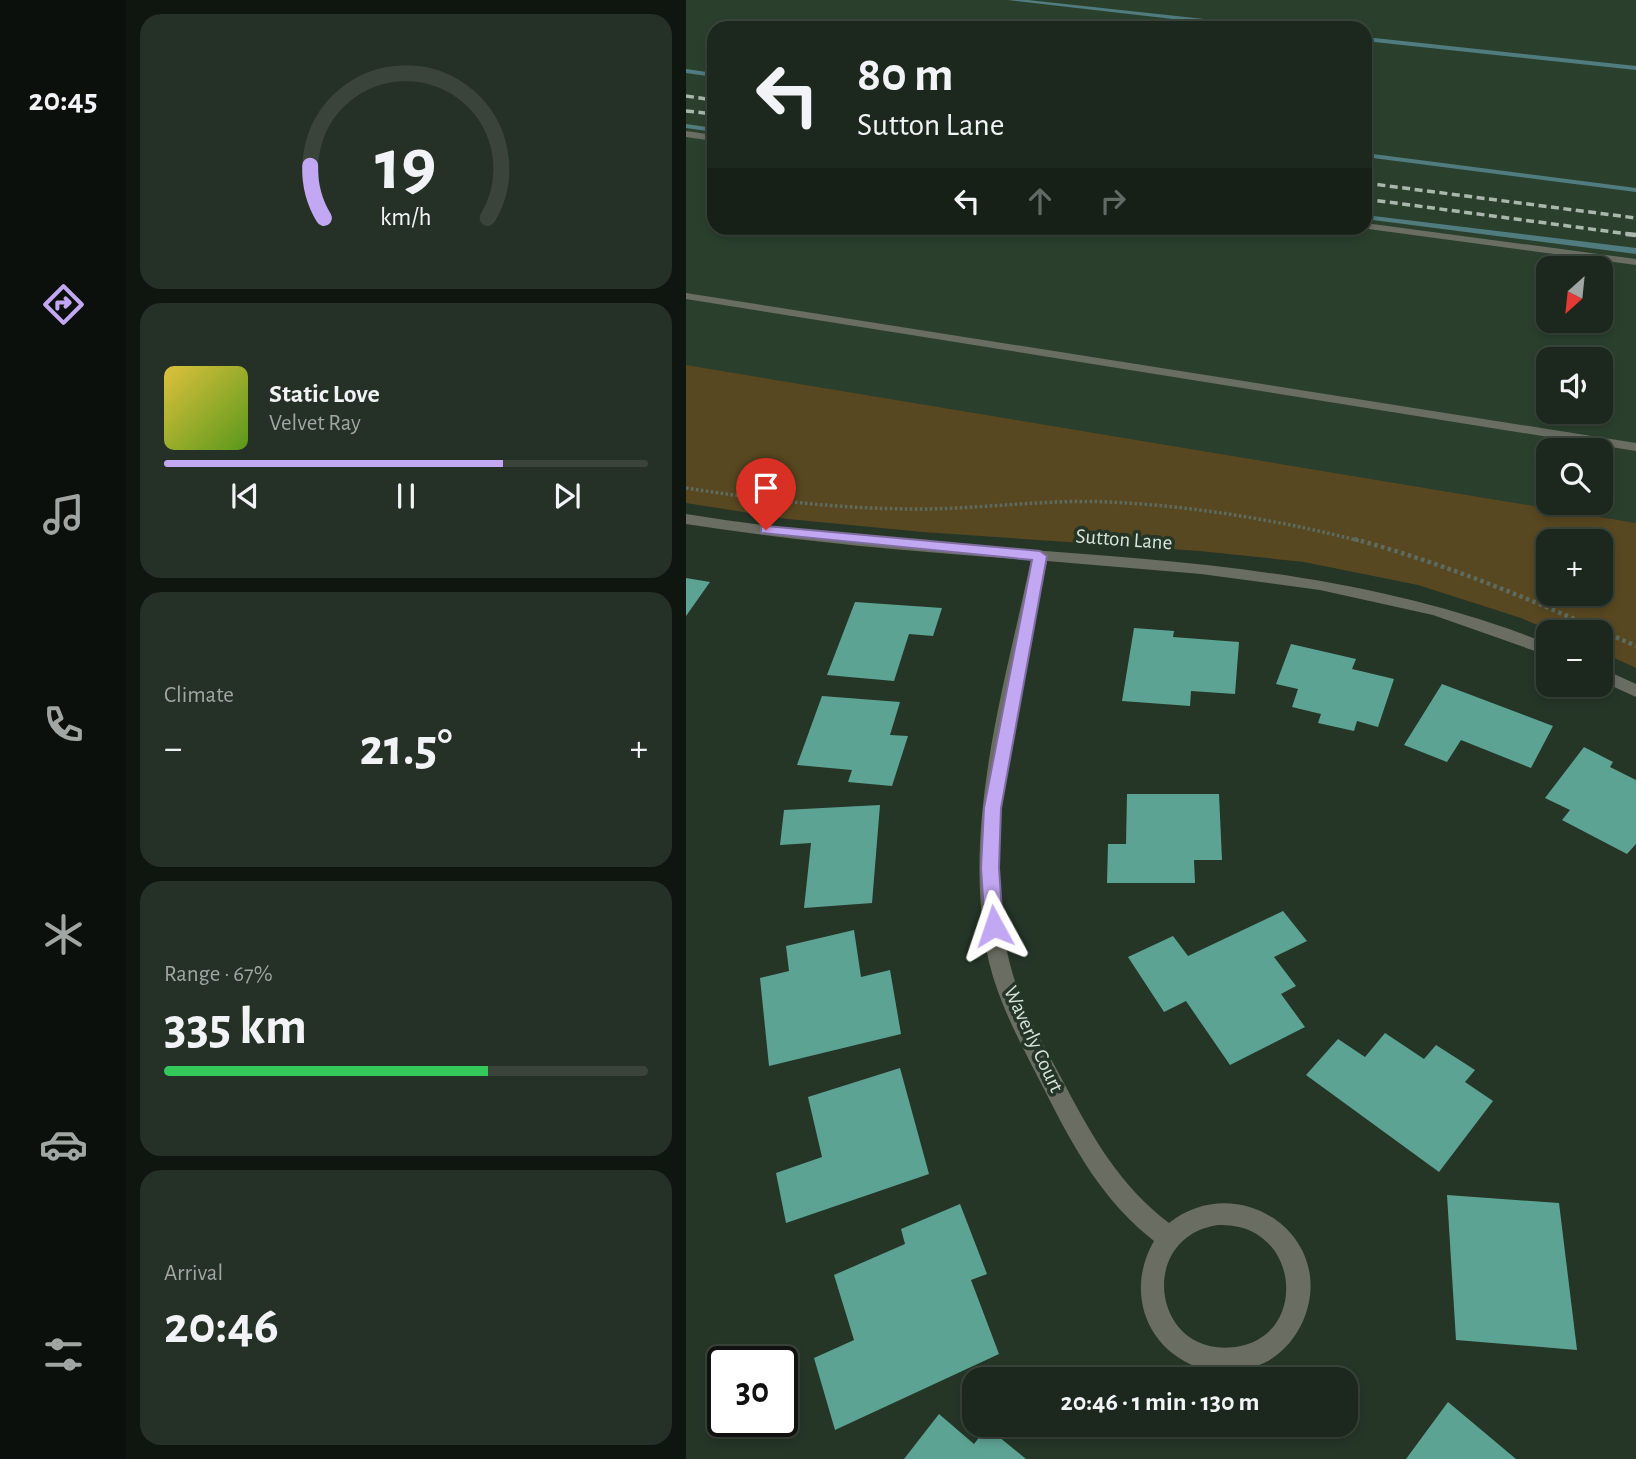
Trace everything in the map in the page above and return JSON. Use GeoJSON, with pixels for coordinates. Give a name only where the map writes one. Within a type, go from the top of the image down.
{"type":"FeatureCollection","features":[{"type":"Feature","properties":{"kind":"street","name":"Sutton Lane"},"geometry":{"type":"LineString","coordinates":[[686,519],[822,537],[1220,569],[1304,580],[1421,607],[1536,646]]}},
{"type":"Feature","properties":{"kind":"street","name":"Waverly Court"},"geometry":{"type":"LineString","coordinates":[[1040,556],[992,808],[991,907],[1000,963],[1025,1028],[1095,1165],[1116,1193],[1142,1218],[1168,1237]]}},
{"type":"Feature","properties":{"kind":"street"},"geometry":{"type":"LineString","coordinates":[[1613,680],[1636,691]]}},
{"type":"Feature","properties":{"kind":"street"},"geometry":{"type":"LineString","coordinates":[[1213,1213],[1238,1214],[1264,1225],[1286,1246],[1297,1270],[1299,1298],[1290,1326],[1270,1347],[1246,1359],[1219,1361],[1192,1352],[1169,1334],[1157,1314],[1155,1305],[1151,1285],[1156,1257],[1168,1237],[1189,1221],[1213,1213]]}},
{"type":"Feature","properties":{"kind":"lane"},"geometry":{"type":"LineString","coordinates":[[686,134],[707,137]]}},
{"type":"Feature","properties":{"kind":"lane"},"geometry":{"type":"LineString","coordinates":[[1372,227],[1636,262]]}},
{"type":"Feature","properties":{"kind":"lane"},"geometry":{"type":"LineString","coordinates":[[686,296],[1636,447]]}},
{"type":"Feature","properties":{"kind":"path"},"geometry":{"type":"LineString","coordinates":[[686,488],[731,496],[883,509],[1110,502],[1265,518],[1341,534],[1483,579],[1636,646]]}},
{"type":"Feature","properties":{"kind":"shaded area"},"geometry":{"type":"Polygon","coordinates":[[[686,0],[1636,0],[1636,523],[1588,515],[1613,515],[1613,438],[1536,438],[1536,506],[686,365],[686,0]]]}},
{"type":"Feature","properties":{"kind":"shaded area"},"geometry":{"type":"Polygon","coordinates":[[[686,365],[1536,506],[1536,515],[1588,515],[1636,523],[1636,668],[1613,657],[1613,620],[1536,620],[1536,625],[1418,585],[1304,562],[1200,551],[923,532],[788,519],[686,503],[686,365]]]}},
{"type":"Feature","properties":{"kind":"building"},"geometry":{"type":"Polygon","coordinates":[[[686,578],[710,582],[686,616],[686,578]]]}},
{"type":"Feature","properties":{"kind":"building"},"geometry":{"type":"Polygon","coordinates":[[[855,602],[942,608],[933,636],[909,634],[894,681],[827,675],[855,602]]]}},
{"type":"Feature","properties":{"kind":"building"},"geometry":{"type":"Polygon","coordinates":[[[1134,628],[1174,631],[1173,637],[1239,642],[1235,694],[1191,691],[1190,706],[1122,701],[1134,628]]]}},
{"type":"Feature","properties":{"kind":"building"},"geometry":{"type":"Polygon","coordinates":[[[1291,644],[1356,659],[1352,669],[1394,679],[1378,727],[1357,721],[1354,731],[1318,723],[1321,714],[1292,707],[1298,689],[1276,684],[1291,644]]]}},
{"type":"Feature","properties":{"kind":"building"},"geometry":{"type":"Polygon","coordinates":[[[1442,684],[1553,726],[1531,768],[1461,740],[1447,762],[1404,745],[1442,684]]]}},
{"type":"Feature","properties":{"kind":"building"},"geometry":{"type":"Polygon","coordinates":[[[822,696],[900,702],[890,735],[908,736],[892,786],[848,782],[852,770],[797,765],[822,696]]]}},
{"type":"Feature","properties":{"kind":"building"},"geometry":{"type":"Polygon","coordinates":[[[1584,747],[1613,762],[1610,767],[1636,780],[1636,844],[1627,854],[1562,820],[1570,810],[1545,798],[1584,747]]]}},
{"type":"Feature","properties":{"kind":"building"},"geometry":{"type":"Polygon","coordinates":[[[1127,794],[1219,794],[1222,860],[1194,860],[1195,883],[1107,883],[1108,844],[1126,844],[1127,794]]]}},
{"type":"Feature","properties":{"kind":"building"},"geometry":{"type":"Polygon","coordinates":[[[880,805],[872,903],[804,908],[811,843],[780,845],[784,810],[880,805]]]}},
{"type":"Feature","properties":{"kind":"building"},"geometry":{"type":"Polygon","coordinates":[[[1283,911],[1307,941],[1274,957],[1296,986],[1281,994],[1305,1027],[1230,1065],[1186,1001],[1164,1012],[1128,957],[1173,936],[1188,956],[1283,911]]]}},
{"type":"Feature","properties":{"kind":"building"},"geometry":{"type":"Polygon","coordinates":[[[854,930],[861,977],[890,970],[901,1034],[769,1066],[760,978],[789,971],[786,946],[854,930]]]}},
{"type":"Feature","properties":{"kind":"building"},"geometry":{"type":"Polygon","coordinates":[[[1385,1033],[1424,1059],[1436,1045],[1475,1070],[1465,1082],[1493,1101],[1439,1172],[1306,1075],[1338,1039],[1365,1057],[1385,1033]]]}},
{"type":"Feature","properties":{"kind":"building"},"geometry":{"type":"Polygon","coordinates":[[[900,1068],[929,1174],[786,1223],[776,1173],[822,1157],[808,1097],[900,1068]]]}},
{"type":"Feature","properties":{"kind":"building"},"geometry":{"type":"Polygon","coordinates":[[[1447,1195],[1559,1203],[1577,1350],[1456,1340],[1447,1195]]]}},
{"type":"Feature","properties":{"kind":"building"},"geometry":{"type":"Polygon","coordinates":[[[960,1204],[987,1274],[971,1280],[999,1354],[971,1367],[962,1367],[962,1371],[835,1430],[814,1358],[854,1340],[834,1275],[905,1244],[901,1229],[960,1204]]]}},
{"type":"Feature","properties":{"kind":"building"},"geometry":{"type":"Polygon","coordinates":[[[1448,1402],[1516,1459],[1406,1459],[1448,1402]]]}},
{"type":"Feature","properties":{"kind":"building"},"geometry":{"type":"Polygon","coordinates":[[[939,1414],[962,1434],[962,1437],[974,1444],[979,1437],[999,1437],[1026,1459],[904,1459],[939,1414]]]}},
{"type":"Feature","properties":{"kind":"waterway"},"geometry":{"type":"LineString","coordinates":[[1011,0],[1204,21]]}},
{"type":"Feature","properties":{"kind":"waterway"},"geometry":{"type":"LineString","coordinates":[[1372,40],[1636,68]]}},
{"type":"Feature","properties":{"kind":"waterway"},"geometry":{"type":"LineString","coordinates":[[686,71],[707,74]]}},
{"type":"Feature","properties":{"kind":"waterway"},"geometry":{"type":"LineString","coordinates":[[686,126],[707,129]]}},
{"type":"Feature","properties":{"kind":"waterway"},"geometry":{"type":"LineString","coordinates":[[1372,156],[1636,190]]}},
{"type":"Feature","properties":{"kind":"waterway"},"geometry":{"type":"LineString","coordinates":[[1372,218],[1636,251]]}},
{"type":"Feature","properties":{"kind":"railway"},"geometry":{"type":"LineString","coordinates":[[686,96],[707,99]]}},
{"type":"Feature","properties":{"kind":"railway"},"geometry":{"type":"LineString","coordinates":[[686,111],[707,113]]}},
{"type":"Feature","properties":{"kind":"railway"},"geometry":{"type":"LineString","coordinates":[[1372,184],[1636,218]]}},
{"type":"Feature","properties":{"kind":"railway"},"geometry":{"type":"LineString","coordinates":[[1372,200],[1636,235],[1626,234]]}},
{"type":"Feature","properties":{"kind":"route"},"geometry":{"type":"LineString","coordinates":[[766,530],[1040,556],[992,808],[990,868],[994,926]]}}]}
